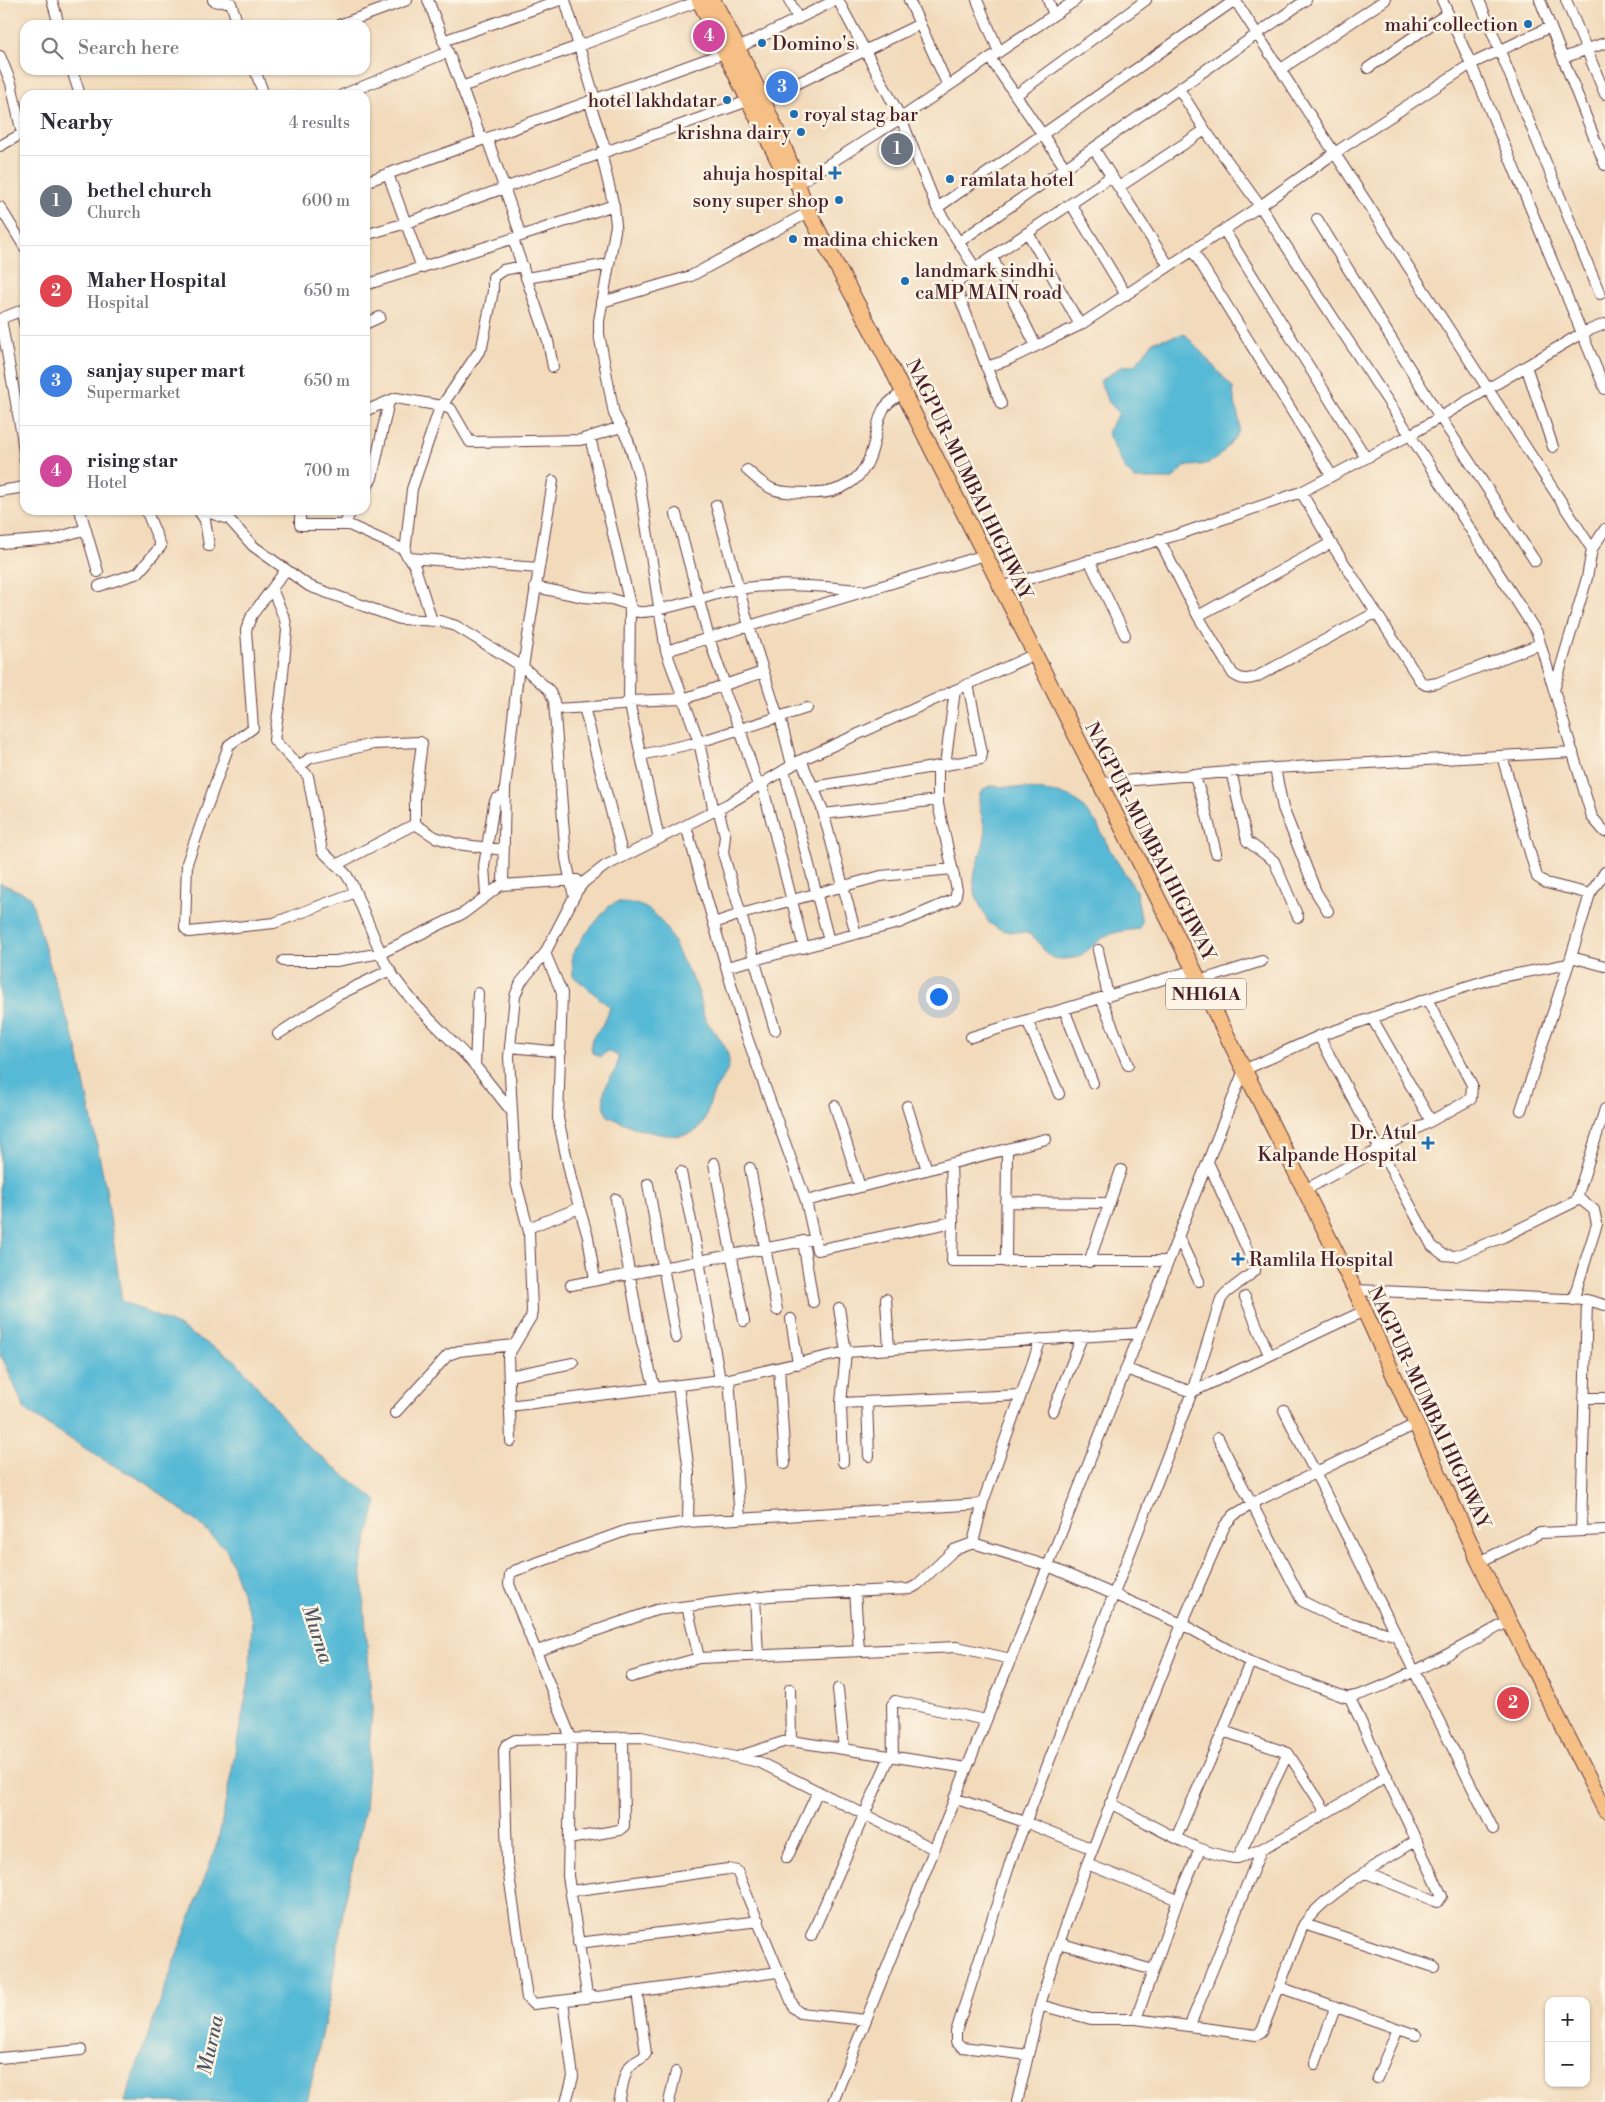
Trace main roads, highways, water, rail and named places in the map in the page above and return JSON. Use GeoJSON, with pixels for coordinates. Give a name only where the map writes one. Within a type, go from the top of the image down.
{"type":"FeatureCollection","features":[{"type":"Feature","properties":{"kind":"highway","name":"NAGPUR-MUMBAI HIGHWAY"},"geometry":{"type":"LineString","coordinates":[[704,0],[756,100],[783,170],[796,184],[809,212],[888,358],[903,392],[1034,654],[1355,1290],[1479,1562],[1605,1810]]}},
{"type":"Feature","properties":{"kind":"water"},"geometry":{"type":"Polygon","coordinates":[[[1185,334],[1233,388],[1239,420],[1238,432],[1217,458],[1201,465],[1185,466],[1173,479],[1135,479],[1125,469],[1107,432],[1119,413],[1107,400],[1100,381],[1122,366],[1135,365],[1154,341],[1185,334]]]}},
{"type":"Feature","properties":{"kind":"water"},"geometry":{"type":"Polygon","coordinates":[[[990,786],[1058,793],[1072,798],[1079,803],[1096,822],[1111,852],[1136,891],[1142,923],[1138,929],[1108,935],[1082,955],[1062,959],[1054,958],[1045,952],[1039,942],[1029,934],[1009,932],[989,923],[977,899],[974,876],[985,834],[979,797],[985,788],[990,786]]]}},
{"type":"Feature","properties":{"kind":"water","name":"Murna"},"geometry":{"type":"Polygon","coordinates":[[[0,883],[30,896],[55,983],[77,1048],[106,1189],[122,1301],[178,1326],[235,1360],[306,1445],[377,1501],[361,1564],[372,1709],[365,1809],[344,1906],[328,2007],[307,2102],[124,2102],[218,1841],[249,1681],[252,1621],[227,1550],[198,1523],[145,1482],[102,1459],[25,1410],[4,1361],[0,1356],[0,883]]]}},
{"type":"Feature","properties":{"kind":"water"},"geometry":{"type":"Polygon","coordinates":[[[618,902],[632,903],[644,907],[661,921],[673,940],[695,984],[706,1020],[727,1051],[728,1070],[714,1092],[703,1123],[697,1130],[688,1134],[677,1136],[664,1135],[638,1129],[607,1115],[604,1104],[605,1088],[615,1070],[618,1056],[608,1051],[600,1057],[592,1053],[591,1044],[592,1038],[604,1023],[610,1007],[573,976],[572,955],[583,937],[609,906],[618,902]]]}},
{"type":"Feature","properties":{"kind":"place","name":"mahi collection"},"geometry":{"type":"Point","coordinates":[1528,24]}},
{"type":"Feature","properties":{"kind":"place","name":"rising star"},"geometry":{"type":"Point","coordinates":[709,36]}},
{"type":"Feature","properties":{"kind":"place","name":"Domino's"},"geometry":{"type":"Point","coordinates":[762,43]}},
{"type":"Feature","properties":{"kind":"place","name":"sanjay super mart"},"geometry":{"type":"Point","coordinates":[782,87]}},
{"type":"Feature","properties":{"kind":"place","name":"hotel lakhdatar"},"geometry":{"type":"Point","coordinates":[727,100]}},
{"type":"Feature","properties":{"kind":"place","name":"royal stag bar"},"geometry":{"type":"Point","coordinates":[794,114]}},
{"type":"Feature","properties":{"kind":"place","name":"krishna dairy"},"geometry":{"type":"Point","coordinates":[801,132]}},
{"type":"Feature","properties":{"kind":"place","name":"bethel church"},"geometry":{"type":"Point","coordinates":[897,149]}},
{"type":"Feature","properties":{"kind":"place","name":"ahuja hospital"},"geometry":{"type":"Point","coordinates":[835,173]}},
{"type":"Feature","properties":{"kind":"place","name":"ramlata hotel"},"geometry":{"type":"Point","coordinates":[950,179]}},
{"type":"Feature","properties":{"kind":"place","name":"sony super shop"},"geometry":{"type":"Point","coordinates":[839,200]}},
{"type":"Feature","properties":{"kind":"place","name":"madina chicken"},"geometry":{"type":"Point","coordinates":[793,239]}},
{"type":"Feature","properties":{"kind":"place","name":"landmark sindhi caMP MAIN road"},"geometry":{"type":"Point","coordinates":[905,281]}},
{"type":"Feature","properties":{"kind":"place","name":"Dr. Atul Kalpande Hospital"},"geometry":{"type":"Point","coordinates":[1428,1143]}},
{"type":"Feature","properties":{"kind":"place","name":"Ramlila Hospital"},"geometry":{"type":"Point","coordinates":[1238,1259]}},
{"type":"Feature","properties":{"kind":"place","name":"Maher Hospital"},"geometry":{"type":"Point","coordinates":[1513,1703]}}]}
